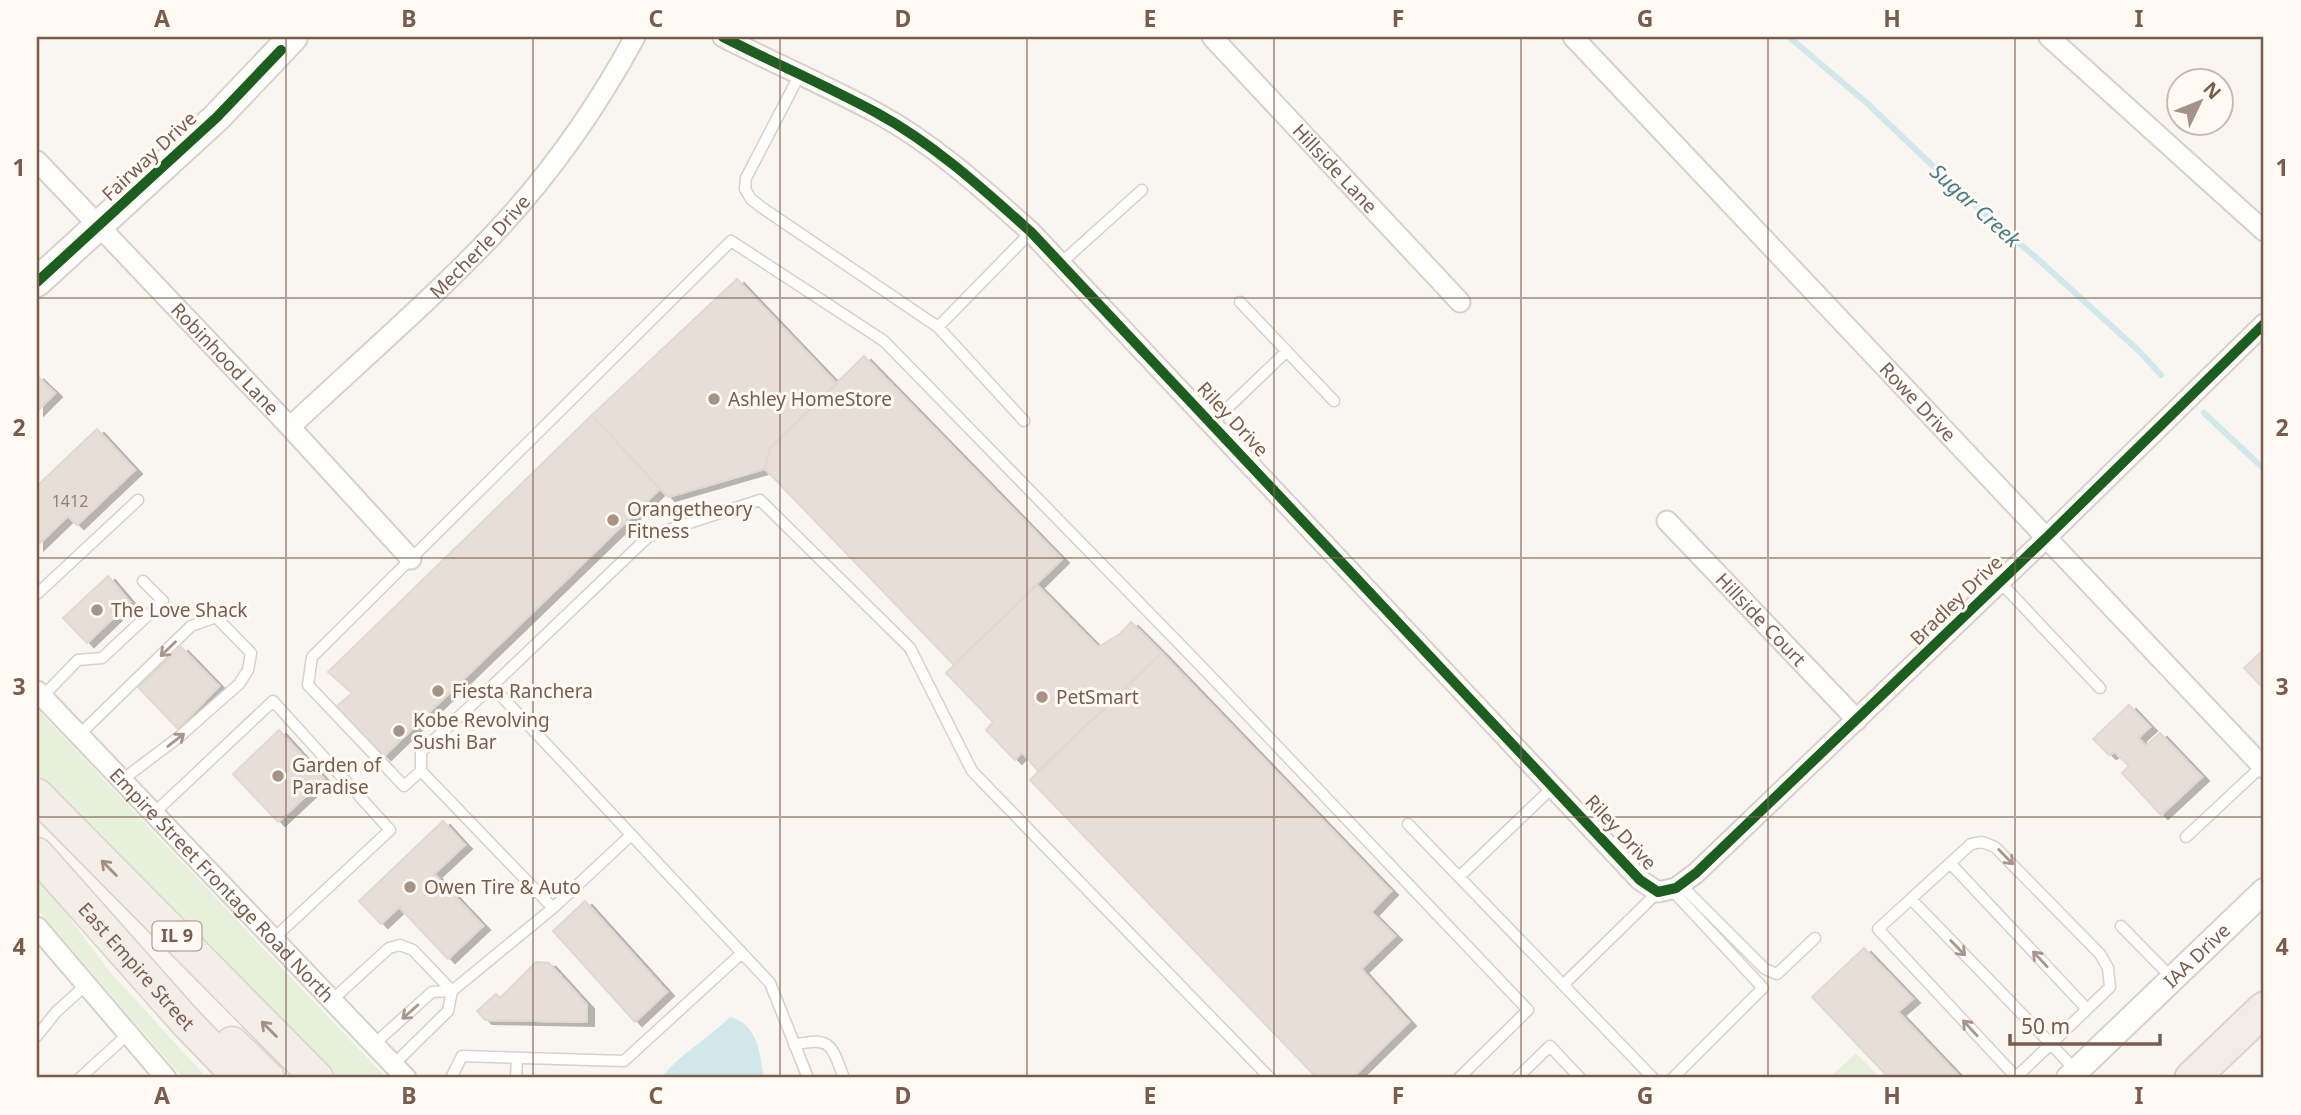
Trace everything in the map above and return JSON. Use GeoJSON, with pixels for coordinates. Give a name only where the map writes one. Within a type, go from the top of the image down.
{"type":"FeatureCollection","features":[{"type":"Feature","properties":{"kind":"highway"},"geometry":{"type":"LineString","coordinates":[[2192,1078],[2264,1009]]}},
{"type":"Feature","properties":{"kind":"main road","name":"Fairway Drive"},"geometry":{"type":"LineString","coordinates":[[37,282],[217,117],[293,37]]}},
{"type":"Feature","properties":{"kind":"main road","name":"IL 9"},"geometry":{"type":"LineString","coordinates":[[37,795],[317,1078]]}},
{"type":"Feature","properties":{"kind":"main road","name":"East Empire Street"},"geometry":{"type":"LineString","coordinates":[[37,854],[186,1022],[240,1078]]}},
{"type":"Feature","properties":{"kind":"main road"},"geometry":{"type":"LineString","coordinates":[[186,1022],[233,1044],[268,1078]]}},
{"type":"Feature","properties":{"kind":"street","name":"Mecherle Drive"},"geometry":{"type":"LineString","coordinates":[[290,427],[492,236],[533,188],[596,102],[635,37]]}},
{"type":"Feature","properties":{"kind":"street","name":"Riley Drive"},"geometry":{"type":"LineString","coordinates":[[723,37],[878,114],[923,142],[1031,232],[1640,880],[1668,889]]}},
{"type":"Feature","properties":{"kind":"street","name":"Hillside Lane"},"geometry":{"type":"LineString","coordinates":[[1212,37],[1460,302]]}},
{"type":"Feature","properties":{"kind":"street","name":"Rowe Drive"},"geometry":{"type":"LineString","coordinates":[[1573,37],[2263,767]]}},
{"type":"Feature","properties":{"kind":"street"},"geometry":{"type":"LineString","coordinates":[[2049,37],[2264,231]]}},
{"type":"Feature","properties":{"kind":"street","name":"Robinhood Lane"},"geometry":{"type":"LineString","coordinates":[[37,161],[290,427],[411,559]]}},
{"type":"Feature","properties":{"kind":"street","name":"Bradley Drive"},"geometry":{"type":"LineString","coordinates":[[1668,889],[1696,873],[2047,537],[2264,324]]}},
{"type":"Feature","properties":{"kind":"street","name":"Hillside Court"},"geometry":{"type":"LineString","coordinates":[[1667,520],[1857,720]]}},
{"type":"Feature","properties":{"kind":"street","name":"Empire Street Frontage Road North"},"geometry":{"type":"LineString","coordinates":[[40,694],[399,1072]]}},
{"type":"Feature","properties":{"kind":"street","name":"IAA Drive"},"geometry":{"type":"LineString","coordinates":[[2073,1075],[2264,891]]}},
{"type":"Feature","properties":{"kind":"street"},"geometry":{"type":"LineString","coordinates":[[37,927],[166,1078]]}},
{"type":"Feature","properties":{"kind":"lane"},"geometry":{"type":"LineString","coordinates":[[799,76],[746,178],[745,189],[751,199],[938,327],[1024,421]]}},
{"type":"Feature","properties":{"kind":"lane"},"geometry":{"type":"LineString","coordinates":[[1061,263],[1142,190]]}},
{"type":"Feature","properties":{"kind":"lane"},"geometry":{"type":"LineString","coordinates":[[938,327],[1031,232]]}},
{"type":"Feature","properties":{"kind":"lane"},"geometry":{"type":"LineString","coordinates":[[421,771],[404,786],[308,685],[312,657],[731,241],[884,341],[1201,666],[1528,1010],[1459,1078]]}},
{"type":"Feature","properties":{"kind":"lane"},"geometry":{"type":"LineString","coordinates":[[1240,302],[1334,401]]}},
{"type":"Feature","properties":{"kind":"lane"},"geometry":{"type":"LineString","coordinates":[[1212,423],[1287,351]]}},
{"type":"Feature","properties":{"kind":"lane"},"geometry":{"type":"LineString","coordinates":[[37,594],[138,500]]}},
{"type":"Feature","properties":{"kind":"lane"},"geometry":{"type":"LineString","coordinates":[[552,908],[421,771],[421,752],[649,536],[760,500],[910,648],[972,771],[1270,1078]]}},
{"type":"Feature","properties":{"kind":"lane"},"geometry":{"type":"LineString","coordinates":[[40,694],[78,660],[102,658],[163,601],[143,580]]}},
{"type":"Feature","properties":{"kind":"lane"},"geometry":{"type":"LineString","coordinates":[[2000,582],[2100,688]]}},
{"type":"Feature","properties":{"kind":"lane"},"geometry":{"type":"LineString","coordinates":[[78,736],[191,626],[216,617],[251,653],[248,670],[239,684],[179,737],[121,780]]}},
{"type":"Feature","properties":{"kind":"lane"},"geometry":{"type":"LineString","coordinates":[[492,686],[770,984],[808,1078]]}},
{"type":"Feature","properties":{"kind":"lane"},"geometry":{"type":"LineString","coordinates":[[153,814],[272,701],[390,830],[273,939]]}},
{"type":"Feature","properties":{"kind":"lane"},"geometry":{"type":"LineString","coordinates":[[2186,837],[2263,767]]}},
{"type":"Feature","properties":{"kind":"lane"},"geometry":{"type":"LineString","coordinates":[[1459,877],[1554,786]]}},
{"type":"Feature","properties":{"kind":"lane"},"geometry":{"type":"LineString","coordinates":[[1408,824],[1653,1078]]}},
{"type":"Feature","properties":{"kind":"lane"},"geometry":{"type":"LineString","coordinates":[[373,1045],[432,992],[452,991],[552,908],[631,835]]}},
{"type":"Feature","properties":{"kind":"lane"},"geometry":{"type":"LineString","coordinates":[[1982,842],[1995,847],[2100,954],[2108,968],[2110,986],[2016,1078],[1878,929],[1911,900],[1971,844],[1982,842]]}},
{"type":"Feature","properties":{"kind":"lane"},"geometry":{"type":"LineString","coordinates":[[1950,863],[2087,1009]]}},
{"type":"Feature","properties":{"kind":"lane"},"geometry":{"type":"LineString","coordinates":[[1668,889],[1765,969],[1777,974],[1815,938]]}},
{"type":"Feature","properties":{"kind":"lane"},"geometry":{"type":"LineString","coordinates":[[1563,985],[1668,889]]}},
{"type":"Feature","properties":{"kind":"lane"},"geometry":{"type":"LineString","coordinates":[[1668,889],[1763,988],[1673,1078]]}},
{"type":"Feature","properties":{"kind":"lane"},"geometry":{"type":"LineString","coordinates":[[1911,900],[2052,1044],[2073,1075]]}},
{"type":"Feature","properties":{"kind":"lane"},"geometry":{"type":"LineString","coordinates":[[2121,926],[2173,979]]}},
{"type":"Feature","properties":{"kind":"lane"},"geometry":{"type":"LineString","coordinates":[[331,1001],[389,948],[400,945],[413,950],[452,991]]}},
{"type":"Feature","properties":{"kind":"lane"},"geometry":{"type":"LineString","coordinates":[[451,1078],[462,1056],[624,1061],[742,953]]}},
{"type":"Feature","properties":{"kind":"lane"},"geometry":{"type":"LineString","coordinates":[[37,1036],[56,1012],[86,985]]}},
{"type":"Feature","properties":{"kind":"lane"},"geometry":{"type":"LineString","coordinates":[[399,1072],[448,1012],[452,991]]}},
{"type":"Feature","properties":{"kind":"lane"},"geometry":{"type":"LineString","coordinates":[[80,1078],[128,1034]]}},
{"type":"Feature","properties":{"kind":"lane"},"geometry":{"type":"LineString","coordinates":[[794,1045],[817,1039],[829,1045],[845,1078]]}},
{"type":"Feature","properties":{"kind":"lane"},"geometry":{"type":"LineString","coordinates":[[1517,1078],[1550,1046],[1580,1078]]}},
{"type":"Feature","properties":{"kind":"lane"},"geometry":{"type":"LineString","coordinates":[[516,1078],[517,1058]]}},
{"type":"Feature","properties":{"kind":"green space"},"geometry":{"type":"Polygon","coordinates":[[[37,709],[386,1078],[338,1078],[37,774],[37,709]]]}},
{"type":"Feature","properties":{"kind":"green space"},"geometry":{"type":"Polygon","coordinates":[[[37,875],[109,971],[207,1078],[183,1078],[37,909],[37,875]]]}},
{"type":"Feature","properties":{"kind":"green space"},"geometry":{"type":"Polygon","coordinates":[[[1856,1053],[1880,1078],[1829,1078],[1856,1053]]]}},
{"type":"Feature","properties":{"kind":"water"},"geometry":{"type":"Polygon","coordinates":[[[730,1017],[747,1026],[752,1033],[759,1049],[764,1078],[661,1078],[677,1061],[730,1017]]]}},
{"type":"Feature","properties":{"kind":"building","name":"Ashley HomeStore"},"geometry":{"type":"Polygon","coordinates":[[[737,279],[837,384],[770,448],[765,469],[668,497],[592,415],[737,279]]]}},
{"type":"Feature","properties":{"kind":"building"},"geometry":{"type":"Polygon","coordinates":[[[864,356],[1062,559],[954,665],[765,469],[770,448],[864,356]]]}},
{"type":"Feature","properties":{"kind":"building"},"geometry":{"type":"Polygon","coordinates":[[[37,376],[55,393],[37,411],[37,376]]]}},
{"type":"Feature","properties":{"kind":"building"},"geometry":{"type":"Polygon","coordinates":[[[592,415],[660,489],[384,756],[336,707],[352,693],[328,672],[592,415]]]}},
{"type":"Feature","properties":{"kind":"building"},"geometry":{"type":"Polygon","coordinates":[[[97,429],[135,470],[77,525],[68,516],[37,546],[37,486],[97,429]]]}},
{"type":"Feature","properties":{"kind":"building","name":"The Love Shack"},"geometry":{"type":"Polygon","coordinates":[[[108,576],[130,602],[87,643],[63,618],[108,576]]]}},
{"type":"Feature","properties":{"kind":"building","name":"PetSmart"},"geometry":{"type":"Polygon","coordinates":[[[1037,585],[1098,647],[1120,634],[1131,622],[1162,653],[1038,771],[1022,752],[1015,760],[986,730],[993,722],[946,673],[1037,585]]]}},
{"type":"Feature","properties":{"kind":"building"},"geometry":{"type":"Polygon","coordinates":[[[181,647],[219,686],[178,729],[138,687],[181,647]]]}},
{"type":"Feature","properties":{"kind":"building"},"geometry":{"type":"Polygon","coordinates":[[[2264,649],[2264,689],[2244,668],[2264,649]]]}},
{"type":"Feature","properties":{"kind":"building"},"geometry":{"type":"Polygon","coordinates":[[[1162,653],[1391,891],[1371,912],[1395,936],[1361,969],[1409,1022],[1352,1078],[1317,1078],[1030,780],[1162,653]]]}},
{"type":"Feature","properties":{"kind":"building"},"geometry":{"type":"Polygon","coordinates":[[[2129,705],[2150,727],[2138,738],[2146,746],[2160,733],[2202,777],[2161,815],[2122,773],[2129,766],[2115,752],[2109,755],[2093,739],[2129,705]]]}},
{"type":"Feature","properties":{"kind":"building","name":"Garden of Paradise"},"geometry":{"type":"Polygon","coordinates":[[[279,730],[324,779],[278,822],[233,774],[279,730]]]}},
{"type":"Feature","properties":{"kind":"building","name":"Owen Tire & Auto"},"geometry":{"type":"Polygon","coordinates":[[[443,821],[465,845],[434,874],[483,926],[448,959],[399,907],[381,924],[359,901],[443,821]]]}},
{"type":"Feature","properties":{"kind":"building"},"geometry":{"type":"Polygon","coordinates":[[[585,901],[667,992],[635,1022],[553,931],[585,901]]]}},
{"type":"Feature","properties":{"kind":"building"},"geometry":{"type":"Polygon","coordinates":[[[1864,948],[1913,999],[1898,1012],[1961,1078],[1889,1078],[1812,997],[1864,948]]]}},
{"type":"Feature","properties":{"kind":"building"},"geometry":{"type":"Polygon","coordinates":[[[536,962],[549,963],[587,1005],[587,1022],[485,1020],[477,1011],[496,994],[500,998],[536,962]]]}},
{"type":"Feature","properties":{"kind":"waterway","name":"Sugar Creek"},"geometry":{"type":"LineString","coordinates":[[1789,37],[1868,104],[1961,193],[2139,351],[2161,375]]}},
{"type":"Feature","properties":{"kind":"waterway","name":"Sugar Creek"},"geometry":{"type":"LineString","coordinates":[[2204,413],[2264,469]]}},
{"type":"Feature","properties":{"kind":"cycle path"},"geometry":{"type":"LineString","coordinates":[[723,37],[898,125],[957,168],[1031,232],[1640,880],[1658,892],[1676,888],[1696,873],[2047,537],[2264,324]]}},
{"type":"Feature","properties":{"kind":"cycle path"},"geometry":{"type":"LineString","coordinates":[[37,282],[217,117],[281,50]]}},
{"type":"Feature","properties":{"kind":"place","name":"Ashley HomeStore"},"geometry":{"type":"Point","coordinates":[714,399]}},
{"type":"Feature","properties":{"kind":"place","name":"Orangetheory Fitness"},"geometry":{"type":"Point","coordinates":[613,520]}},
{"type":"Feature","properties":{"kind":"place","name":"The Love Shack"},"geometry":{"type":"Point","coordinates":[97,610]}},
{"type":"Feature","properties":{"kind":"place","name":"Fiesta Ranchera"},"geometry":{"type":"Point","coordinates":[438,691]}},
{"type":"Feature","properties":{"kind":"place","name":"PetSmart"},"geometry":{"type":"Point","coordinates":[1042,697]}},
{"type":"Feature","properties":{"kind":"place","name":"Kobe Revolving Sushi Bar"},"geometry":{"type":"Point","coordinates":[399,731]}},
{"type":"Feature","properties":{"kind":"place","name":"Garden of Paradise"},"geometry":{"type":"Point","coordinates":[278,776]}},
{"type":"Feature","properties":{"kind":"place","name":"Owen Tire & Auto"},"geometry":{"type":"Point","coordinates":[410,887]}}]}
